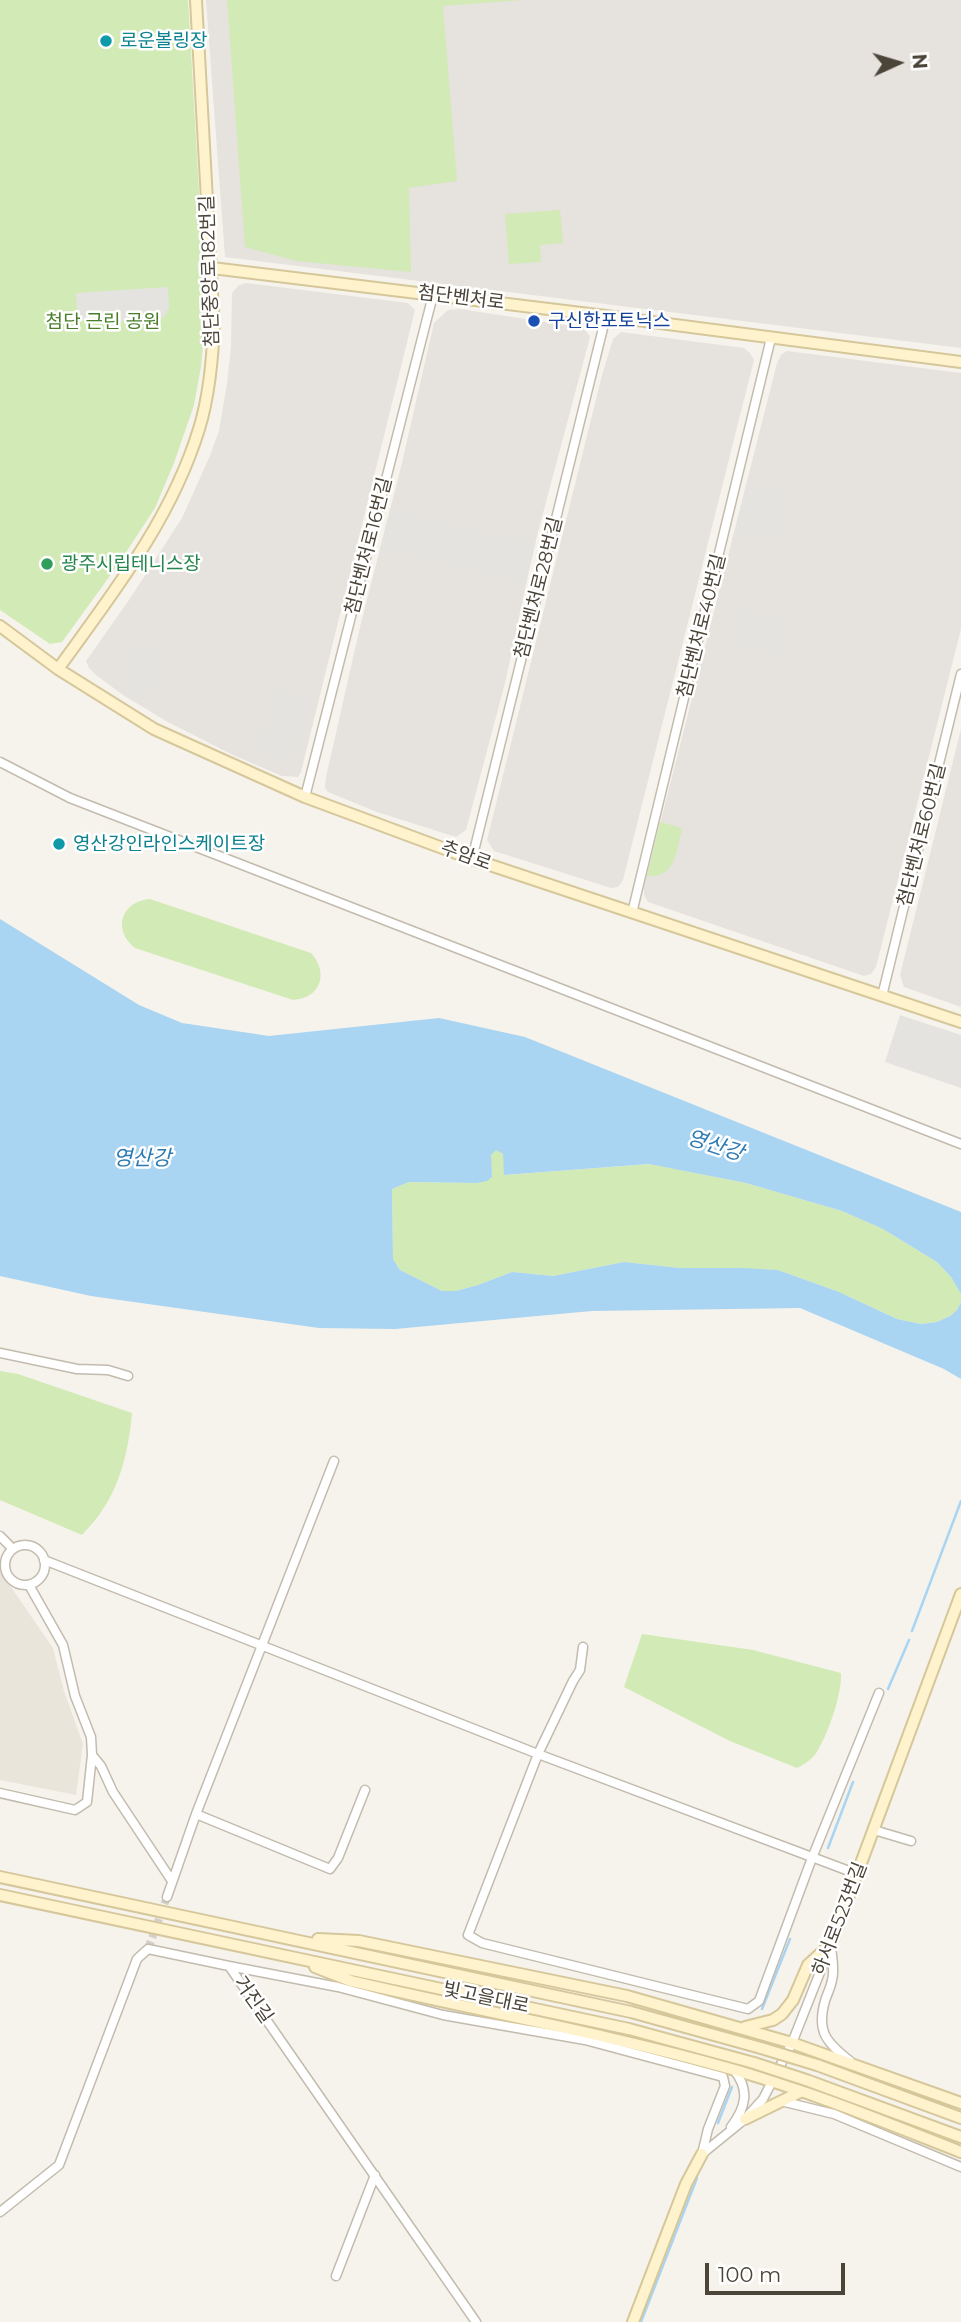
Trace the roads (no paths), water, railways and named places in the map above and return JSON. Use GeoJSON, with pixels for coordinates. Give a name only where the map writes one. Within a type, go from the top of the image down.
{"type":"FeatureCollection","features":[{"type":"Feature","properties":{"kind":"main road","name":"첨단중앙로182번길"},"geometry":{"type":"LineString","coordinates":[[58,669],[153,533],[176,493],[200,427],[209,380],[214,328],[196,0]]}},
{"type":"Feature","properties":{"kind":"main road","name":"첨단벤처로"},"geometry":{"type":"LineString","coordinates":[[212,268],[961,362]]}},
{"type":"Feature","properties":{"kind":"main road","name":"추암로"},"geometry":{"type":"LineString","coordinates":[[0,626],[58,669],[154,729],[305,797],[471,859],[961,1022]]}},
{"type":"Feature","properties":{"kind":"main road","name":"하서로523번길"},"geometry":{"type":"LineString","coordinates":[[831,1944],[961,1594]]}},
{"type":"Feature","properties":{"kind":"main road","name":"빛고을대로"},"geometry":{"type":"LineString","coordinates":[[0,1877],[631,2012],[817,2065],[961,2118]]}},
{"type":"Feature","properties":{"kind":"main road","name":"빛고을대로"},"geometry":{"type":"LineString","coordinates":[[0,1895],[629,2029],[754,2063],[961,2137]]}},
{"type":"Feature","properties":{"kind":"main road"},"geometry":{"type":"LineString","coordinates":[[285,1938],[359,1941],[627,1996],[742,2027],[852,2062],[961,2103]]}},
{"type":"Feature","properties":{"kind":"main road"},"geometry":{"type":"LineString","coordinates":[[742,2027],[766,2022],[782,2014],[793,2000],[808,1965],[831,1944]]}},
{"type":"Feature","properties":{"kind":"main road"},"geometry":{"type":"LineString","coordinates":[[283,1955],[351,1981],[638,2045],[772,2081],[961,2152]]}},
{"type":"Feature","properties":{"kind":"main road"},"geometry":{"type":"LineString","coordinates":[[745,2119],[800,2092]]}},
{"type":"Feature","properties":{"kind":"main road"},"geometry":{"type":"LineString","coordinates":[[634,2322],[686,2183],[702,2154]]}},
{"type":"Feature","properties":{"kind":"street","name":"첨단벤처로16번길"},"geometry":{"type":"LineString","coordinates":[[305,797],[433,295]]}},
{"type":"Feature","properties":{"kind":"street","name":"첨단벤처로28번길"},"geometry":{"type":"LineString","coordinates":[[471,859],[607,316]]}},
{"type":"Feature","properties":{"kind":"street","name":"첨단벤처로40번길"},"geometry":{"type":"LineString","coordinates":[[632,913],[772,338]]}},
{"type":"Feature","properties":{"kind":"street","name":"첨단벤처로60번길"},"geometry":{"type":"LineString","coordinates":[[882,996],[961,674]]}},
{"type":"Feature","properties":{"kind":"street"},"geometry":{"type":"LineString","coordinates":[[0,762],[70,798],[961,1144]]}},
{"type":"Feature","properties":{"kind":"street"},"geometry":{"type":"LineString","coordinates":[[0,1353],[77,1369],[108,1370],[128,1376]]}},
{"type":"Feature","properties":{"kind":"street"},"geometry":{"type":"LineString","coordinates":[[167,1896],[196,1814],[334,1461]]}},
{"type":"Feature","properties":{"kind":"street"},"geometry":{"type":"LineString","coordinates":[[0,1536],[13,1549]]}},
{"type":"Feature","properties":{"kind":"street"},"geometry":{"type":"LineString","coordinates":[[25,1545],[37,1549],[44,1560],[44,1573],[40,1578],[29,1585],[16,1583],[7,1573],[6,1560],[13,1549],[25,1545]]}},
{"type":"Feature","properties":{"kind":"street"},"geometry":{"type":"LineString","coordinates":[[44,1560],[538,1754],[858,1874]]}},
{"type":"Feature","properties":{"kind":"street"},"geometry":{"type":"LineString","coordinates":[[0,1793],[75,1810],[87,1802],[92,1737],[75,1696],[63,1645],[29,1585]]}},
{"type":"Feature","properties":{"kind":"street"},"geometry":{"type":"LineString","coordinates":[[583,1647],[580,1670],[538,1754],[468,1935],[482,1943],[747,2008],[759,2001],[812,1858],[879,1693]]}},
{"type":"Feature","properties":{"kind":"street"},"geometry":{"type":"LineString","coordinates":[[92,1755],[101,1766],[113,1792],[172,1881]]}},
{"type":"Feature","properties":{"kind":"street"},"geometry":{"type":"LineString","coordinates":[[196,1814],[330,1869],[338,1858],[365,1790]]}},
{"type":"Feature","properties":{"kind":"street"},"geometry":{"type":"LineString","coordinates":[[874,1830],[911,1841]]}},
{"type":"Feature","properties":{"kind":"street"},"geometry":{"type":"LineString","coordinates":[[831,1944],[834,1978],[825,2000],[822,2018],[824,2034],[832,2047],[852,2062]]}},
{"type":"Feature","properties":{"kind":"street","name":"하서로523번길"},"geometry":{"type":"LineString","coordinates":[[702,2154],[745,2119],[763,2099],[792,2043],[831,1944]]}},
{"type":"Feature","properties":{"kind":"street","name":"거진길"},"geometry":{"type":"LineString","coordinates":[[0,2211],[59,2165],[137,1959],[148,1949],[229,1966],[476,2322]]}},
{"type":"Feature","properties":{"kind":"street"},"geometry":{"type":"LineString","coordinates":[[229,1966],[338,1987],[443,2015],[585,2040],[723,2077],[725,2085],[708,2129],[702,2154]]}},
{"type":"Feature","properties":{"kind":"street"},"geometry":{"type":"LineString","coordinates":[[725,2135],[739,2116],[745,2096],[741,2078],[734,2070]]}},
{"type":"Feature","properties":{"kind":"street"},"geometry":{"type":"LineString","coordinates":[[781,2101],[834,2115],[961,2167]]}},
{"type":"Feature","properties":{"kind":"street"},"geometry":{"type":"LineString","coordinates":[[336,2276],[375,2175]]}},
{"type":"Feature","properties":{"kind":"water","name":"영산강"},"geometry":{"type":"Polygon","coordinates":[[[0,919],[139,1005],[182,1023],[269,1036],[439,1018],[525,1037],[961,1212],[961,1294],[951,1277],[937,1262],[883,1229],[842,1211],[746,1183],[649,1164],[504,1175],[503,1154],[496,1150],[491,1155],[492,1177],[487,1181],[409,1182],[392,1189],[393,1259],[400,1270],[442,1291],[456,1291],[512,1272],[553,1276],[624,1262],[680,1268],[778,1270],[839,1292],[897,1319],[921,1324],[937,1322],[950,1316],[961,1302],[961,1379],[944,1369],[800,1308],[592,1311],[395,1329],[319,1328],[91,1296],[0,1276],[0,919]]]}},
{"type":"Feature","properties":{"kind":"waterway"},"geometry":{"type":"LineString","coordinates":[[912,1631],[961,1501]]}},
{"type":"Feature","properties":{"kind":"waterway"},"geometry":{"type":"LineString","coordinates":[[888,1689],[909,1640]]}},
{"type":"Feature","properties":{"kind":"waterway"},"geometry":{"type":"LineString","coordinates":[[828,1848],[853,1782]]}},
{"type":"Feature","properties":{"kind":"waterway"},"geometry":{"type":"LineString","coordinates":[[762,2009],[790,1939]]}},
{"type":"Feature","properties":{"kind":"waterway"},"geometry":{"type":"LineString","coordinates":[[718,2123],[732,2087]]}},
{"type":"Feature","properties":{"kind":"waterway"},"geometry":{"type":"LineString","coordinates":[[641,2322],[697,2178]]}},
{"type":"Feature","properties":{"kind":"tunnel"},"geometry":{"type":"LineString","coordinates":[[148,1949],[167,1897]]}},
{"type":"Feature","properties":{"kind":"place","name":"로운볼링장"},"geometry":{"type":"Point","coordinates":[106,41]}},
{"type":"Feature","properties":{"kind":"place","name":"구신한포토닉스"},"geometry":{"type":"Point","coordinates":[534,321]}},
{"type":"Feature","properties":{"kind":"place","name":"광주시립테니스장"},"geometry":{"type":"Point","coordinates":[47,564]}},
{"type":"Feature","properties":{"kind":"place","name":"영산강인라인스케이트장"},"geometry":{"type":"Point","coordinates":[59,844]}},
{"type":"Feature","properties":{"kind":"park label","name":"첨단 근린 공원"},"geometry":{"type":"Point","coordinates":[103,322]}}]}
